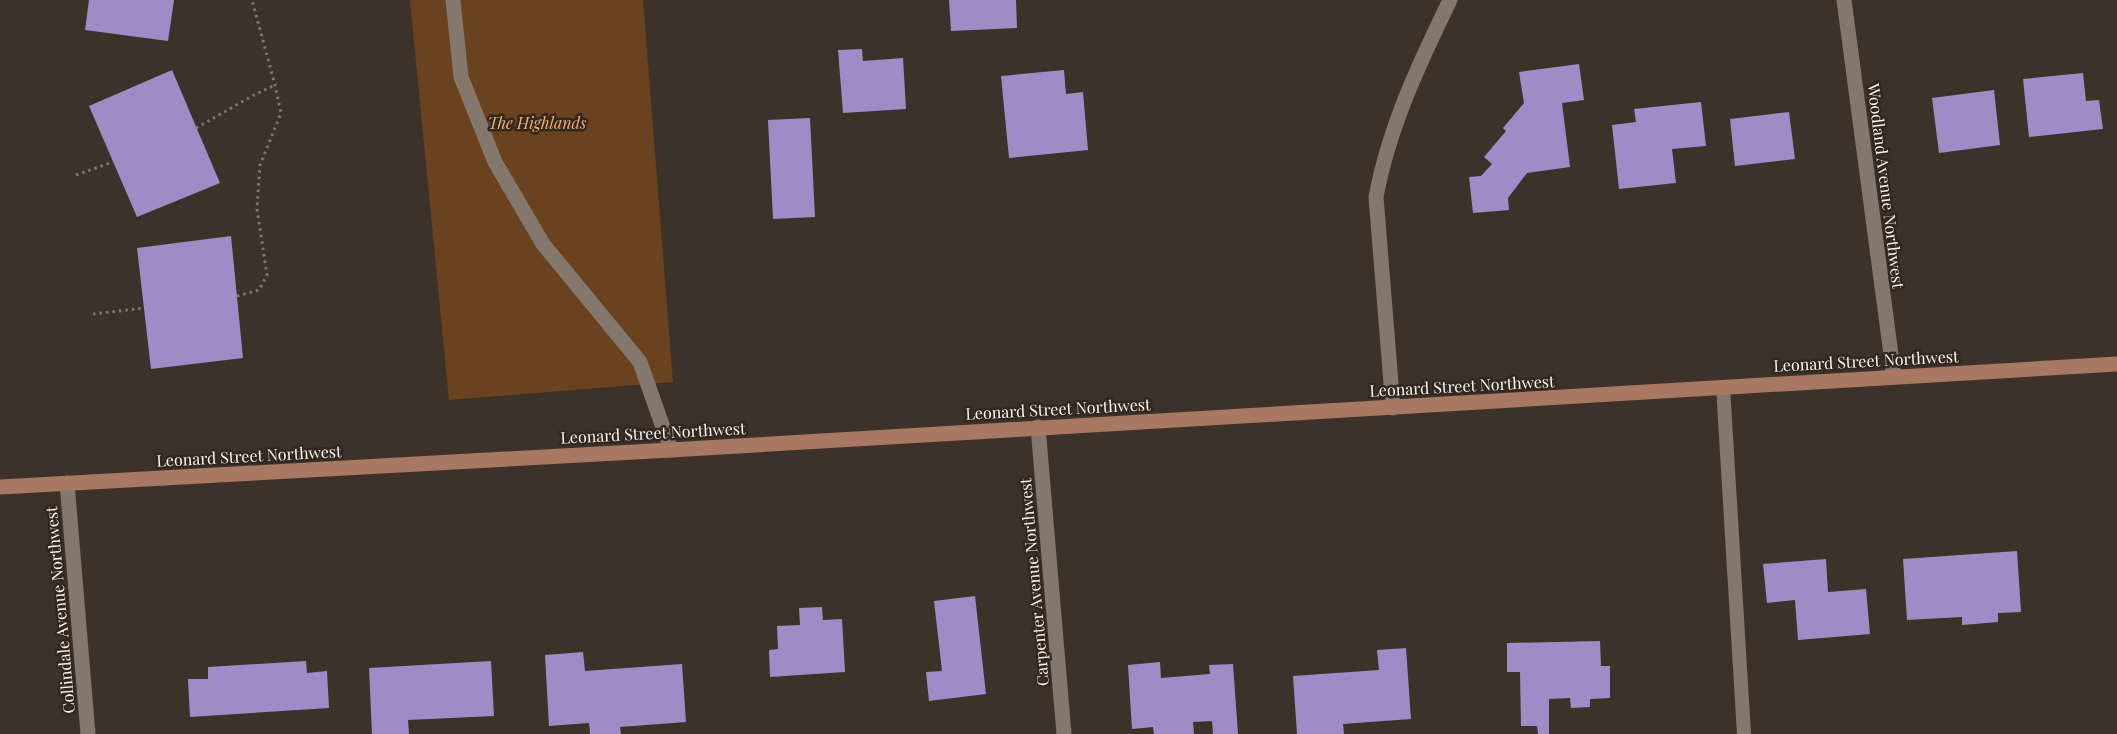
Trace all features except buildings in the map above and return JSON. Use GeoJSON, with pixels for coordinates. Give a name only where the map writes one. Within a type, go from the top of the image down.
{"type":"FeatureCollection","features":[{"type":"Feature","properties":{"kind":"main road","name":"Leonard Street Northwest"},"geometry":{"type":"LineString","coordinates":[[0,487],[1394,408],[2117,364]]}},
{"type":"Feature","properties":{"kind":"street"},"geometry":{"type":"LineString","coordinates":[[453,0],[461,77],[495,162],[543,244],[640,362],[671,450]]}},
{"type":"Feature","properties":{"kind":"street"},"geometry":{"type":"LineString","coordinates":[[1394,408],[1376,197],[1382,165],[1390,138],[1416,70],[1450,0]]}},
{"type":"Feature","properties":{"kind":"street","name":"Woodland Avenue Northwest"},"geometry":{"type":"LineString","coordinates":[[1844,0],[1894,377]]}},
{"type":"Feature","properties":{"kind":"street","name":"Carpenter Avenue Northwest"},"geometry":{"type":"LineString","coordinates":[[1038,427],[1064,734]]}},
{"type":"Feature","properties":{"kind":"street","name":"Collindale Avenue Northwest"},"geometry":{"type":"LineString","coordinates":[[67,483],[88,734]]}},
{"type":"Feature","properties":{"kind":"lane"},"geometry":{"type":"LineString","coordinates":[[1723,387],[1744,734]]}},
{"type":"Feature","properties":{"kind":"path"},"geometry":{"type":"LineString","coordinates":[[237,296],[259,290],[268,275],[257,209],[260,165],[281,114],[275,85],[251,1]]}},
{"type":"Feature","properties":{"kind":"path"},"geometry":{"type":"LineString","coordinates":[[196,128],[275,85]]}},
{"type":"Feature","properties":{"kind":"path"},"geometry":{"type":"LineString","coordinates":[[76,175],[113,162]]}},
{"type":"Feature","properties":{"kind":"path"},"geometry":{"type":"LineString","coordinates":[[93,314],[144,308]]}},
{"type":"Feature","properties":{"kind":"green space","name":"The Highlands"},"geometry":{"type":"Polygon","coordinates":[[[410,0],[643,0],[673,382],[449,400],[410,0]]]}}]}
